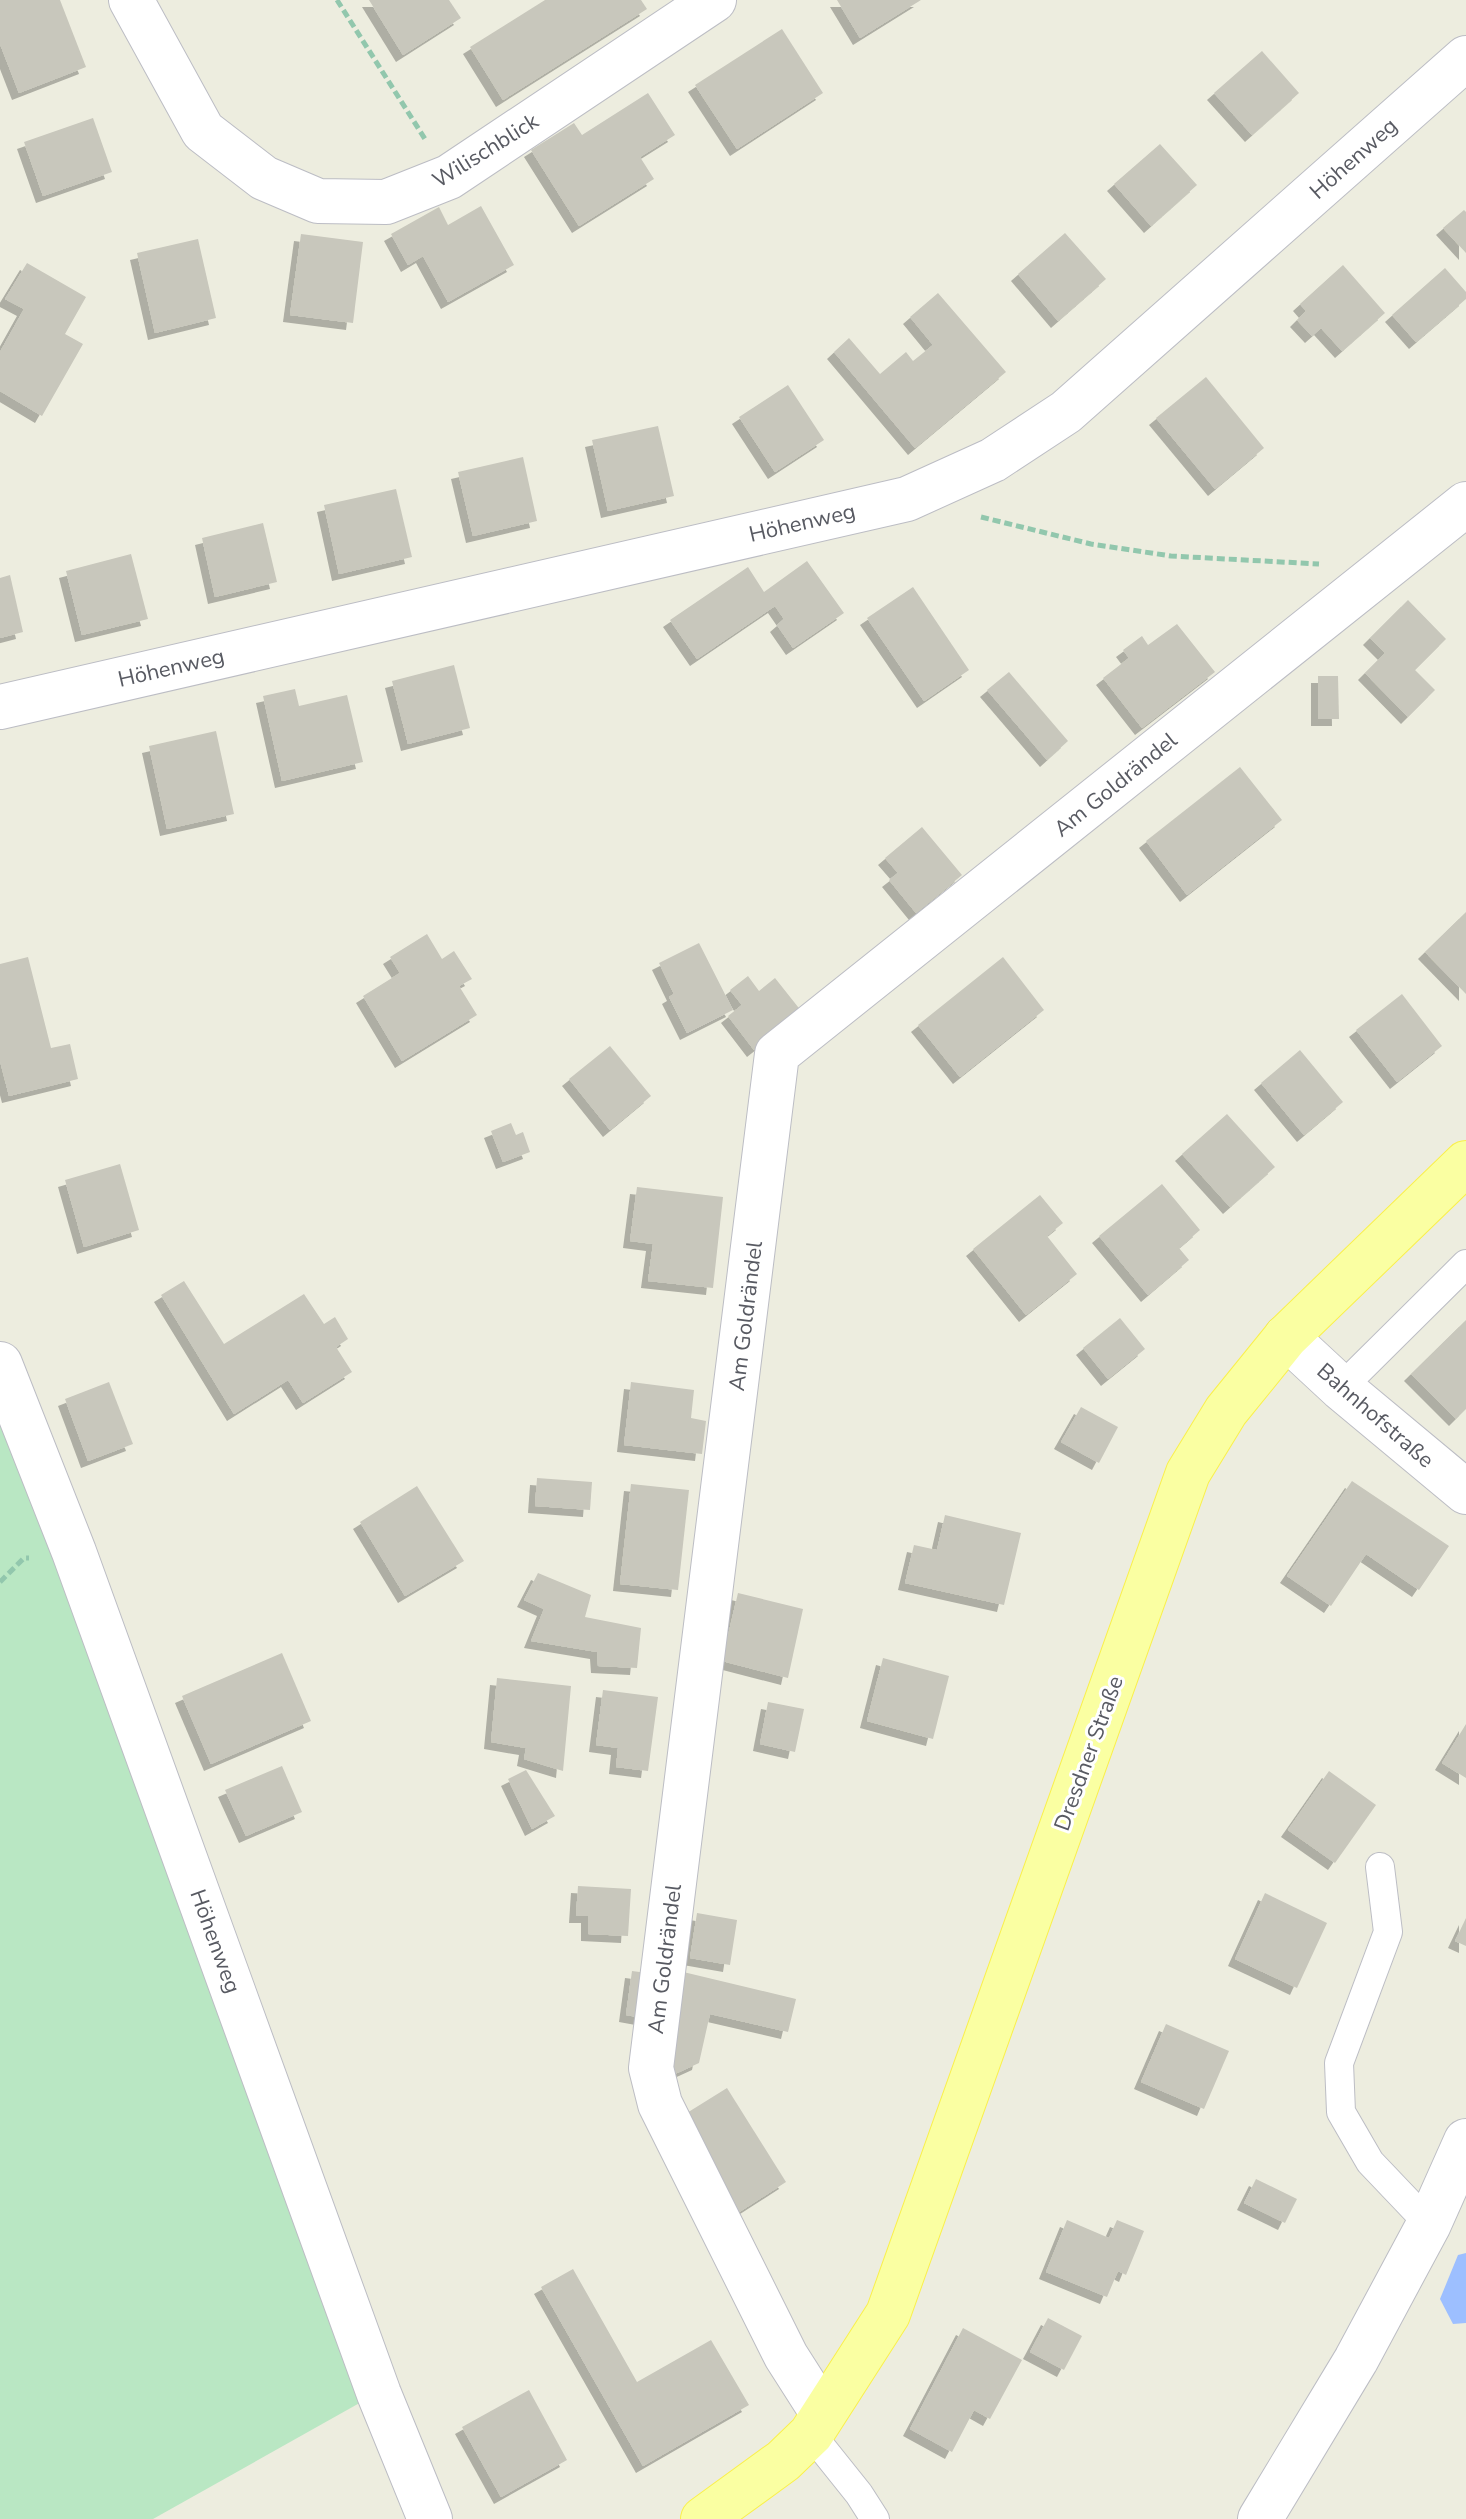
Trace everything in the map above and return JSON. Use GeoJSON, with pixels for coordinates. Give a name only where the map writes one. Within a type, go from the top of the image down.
{"type":"FeatureCollection","features":[{"type":"Feature","properties":{"kind":"main road","name":"Dresdner Straße"},"geometry":{"type":"LineString","coordinates":[[703,2519],[783,2461],[817,2424],[888,2314],[1188,1473],[1226,1411],[1286,1337],[1466,1163]]}},
{"type":"Feature","properties":{"kind":"street","name":"Wilischblick"},"geometry":{"type":"LineString","coordinates":[[131,0],[203,131],[264,178],[318,201],[386,202],[449,177],[714,0]]}},
{"type":"Feature","properties":{"kind":"street","name":"Höhenweg"},"geometry":{"type":"LineString","coordinates":[[0,707],[907,499],[993,460],[1066,412],[1466,58]]}},
{"type":"Feature","properties":{"kind":"street","name":"Am Goldrändel"},"geometry":{"type":"LineString","coordinates":[[817,2424],[660,2104],[651,2068],[777,1054],[1466,504]]}},
{"type":"Feature","properties":{"kind":"street","name":"Bahnhofstraße"},"geometry":{"type":"LineString","coordinates":[[1286,1337],[1341,1388],[1466,1492]]}},
{"type":"Feature","properties":{"kind":"street","name":"Höhenweg"},"geometry":{"type":"LineString","coordinates":[[0,1364],[79,1567],[379,2394],[430,2519]]}},
{"type":"Feature","properties":{"kind":"street"},"geometry":{"type":"LineString","coordinates":[[1260,2519],[1356,2360],[1429,2224],[1466,2141]]}},
{"type":"Feature","properties":{"kind":"lane"},"geometry":{"type":"LineString","coordinates":[[1341,1388],[1466,1264]]}},
{"type":"Feature","properties":{"kind":"lane"},"geometry":{"type":"LineString","coordinates":[[1380,1867],[1388,1932],[1339,2063],[1341,2112],[1370,2162],[1429,2224]]}},
{"type":"Feature","properties":{"kind":"lane"},"geometry":{"type":"LineString","coordinates":[[817,2424],[875,2519]]}},
{"type":"Feature","properties":{"kind":"path"},"geometry":{"type":"LineString","coordinates":[[337,0],[449,177]]}},
{"type":"Feature","properties":{"kind":"path"},"geometry":{"type":"LineString","coordinates":[[907,499],[1091,544],[1171,556],[1387,567]]}},
{"type":"Feature","properties":{"kind":"green space"},"geometry":{"type":"Polygon","coordinates":[[[0,1400],[372,2396],[153,2519],[0,2519],[0,1400]]]}},
{"type":"Feature","properties":{"kind":"water"},"geometry":{"type":"Polygon","coordinates":[[[1466,2253],[1466,2323],[1453,2324],[1440,2299],[1458,2255],[1466,2253]]]}},
{"type":"Feature","properties":{"kind":"building"},"geometry":{"type":"Polygon","coordinates":[[[0,0],[60,0],[86,67],[19,93],[0,44],[0,0]]]}},
{"type":"Feature","properties":{"kind":"building"},"geometry":{"type":"Polygon","coordinates":[[[369,0],[449,0],[461,18],[403,55],[369,0]]]}},
{"type":"Feature","properties":{"kind":"building"},"geometry":{"type":"Polygon","coordinates":[[[545,0],[641,0],[647,9],[503,100],[470,47],[545,0]]]}},
{"type":"Feature","properties":{"kind":"building"},"geometry":{"type":"Polygon","coordinates":[[[837,0],[921,0],[860,38],[837,0]]]}},
{"type":"Feature","properties":{"kind":"building"},"geometry":{"type":"Polygon","coordinates":[[[782,29],[823,93],[737,149],[695,85],[782,29]]]}},
{"type":"Feature","properties":{"kind":"building"},"geometry":{"type":"Polygon","coordinates":[[[1262,51],[1299,93],[1252,135],[1214,93],[1262,51]]]}},
{"type":"Feature","properties":{"kind":"building"},"geometry":{"type":"Polygon","coordinates":[[[648,93],[675,135],[640,157],[654,179],[579,226],[531,150],[574,123],[582,135],[648,93]]]}},
{"type":"Feature","properties":{"kind":"building"},"geometry":{"type":"Polygon","coordinates":[[[93,118],[112,172],[43,196],[24,142],[93,118]]]}},
{"type":"Feature","properties":{"kind":"building"},"geometry":{"type":"Polygon","coordinates":[[[1160,144],[1197,185],[1151,226],[1114,184],[1160,144]]]}},
{"type":"Feature","properties":{"kind":"building"},"geometry":{"type":"Polygon","coordinates":[[[481,206],[514,265],[448,302],[423,256],[408,265],[391,234],[439,207],[448,225],[481,206]]]}},
{"type":"Feature","properties":{"kind":"building"},"geometry":{"type":"Polygon","coordinates":[[[1464,210],[1466,212],[1466,253],[1443,228],[1464,210]]]}},
{"type":"Feature","properties":{"kind":"building"},"geometry":{"type":"Polygon","coordinates":[[[1065,233],[1106,279],[1058,321],[1018,274],[1065,233]]]}},
{"type":"Feature","properties":{"kind":"building"},"geometry":{"type":"Polygon","coordinates":[[[301,234],[363,242],[353,323],[290,315],[301,234]]]}},
{"type":"Feature","properties":{"kind":"building"},"geometry":{"type":"Polygon","coordinates":[[[198,239],[216,318],[155,333],[137,253],[198,239]]]}},
{"type":"Feature","properties":{"kind":"building"},"geometry":{"type":"Polygon","coordinates":[[[27,263],[86,297],[65,334],[83,344],[42,416],[0,391],[0,352],[24,309],[5,299],[27,263]]]}},
{"type":"Feature","properties":{"kind":"building"},"geometry":{"type":"Polygon","coordinates":[[[1343,265],[1385,313],[1342,351],[1321,328],[1312,336],[1297,320],[1306,311],[1300,304],[1343,265]]]}},
{"type":"Feature","properties":{"kind":"building"},"geometry":{"type":"Polygon","coordinates":[[[1445,268],[1466,292],[1466,299],[1416,342],[1392,315],[1445,268]]]}},
{"type":"Feature","properties":{"kind":"building"},"geometry":{"type":"Polygon","coordinates":[[[938,293],[1006,372],[915,448],[834,352],[849,338],[880,374],[906,352],[913,361],[933,345],[910,317],[938,293]]]}},
{"type":"Feature","properties":{"kind":"building"},"geometry":{"type":"Polygon","coordinates":[[[1206,377],[1264,448],[1215,489],[1156,418],[1206,377]]]}},
{"type":"Feature","properties":{"kind":"building"},"geometry":{"type":"Polygon","coordinates":[[[788,385],[824,440],[775,472],[739,417],[788,385]]]}},
{"type":"Feature","properties":{"kind":"building"},"geometry":{"type":"Polygon","coordinates":[[[658,426],[674,496],[608,511],[592,440],[658,426]]]}},
{"type":"Feature","properties":{"kind":"building"},"geometry":{"type":"Polygon","coordinates":[[[523,457],[537,521],[473,536],[458,472],[523,457]]]}},
{"type":"Feature","properties":{"kind":"building"},"geometry":{"type":"Polygon","coordinates":[[[396,489],[412,557],[339,574],[324,505],[396,489]]]}},
{"type":"Feature","properties":{"kind":"building"},"geometry":{"type":"Polygon","coordinates":[[[263,523],[277,582],[215,597],[202,538],[263,523]]]}},
{"type":"Feature","properties":{"kind":"building"},"geometry":{"type":"Polygon","coordinates":[[[131,554],[148,619],[82,635],[66,571],[131,554]]]}},
{"type":"Feature","properties":{"kind":"building"},"geometry":{"type":"Polygon","coordinates":[[[807,561],[844,613],[793,648],[777,625],[784,619],[775,606],[697,659],[670,620],[748,567],[764,592],[807,561]]]}},
{"type":"Feature","properties":{"kind":"building"},"geometry":{"type":"Polygon","coordinates":[[[10,575],[23,632],[0,638],[0,578],[10,575]]]}},
{"type":"Feature","properties":{"kind":"building"},"geometry":{"type":"Polygon","coordinates":[[[913,587],[969,670],[924,701],[867,618],[913,587]]]}},
{"type":"Feature","properties":{"kind":"building"},"geometry":{"type":"Polygon","coordinates":[[[1408,600],[1446,639],[1415,670],[1435,690],[1408,717],[1365,673],[1385,653],[1370,638],[1408,600]]]}},
{"type":"Feature","properties":{"kind":"building"},"geometry":{"type":"Polygon","coordinates":[[[1177,624],[1215,672],[1142,728],[1103,678],[1129,658],[1123,650],[1142,636],[1148,645],[1177,624]]]}},
{"type":"Feature","properties":{"kind":"building"},"geometry":{"type":"Polygon","coordinates":[[[454,665],[470,728],[408,744],[392,681],[454,665]]]}},
{"type":"Feature","properties":{"kind":"building"},"geometry":{"type":"Polygon","coordinates":[[[1009,672],[1068,741],[1047,760],[987,690],[1009,672]]]}},
{"type":"Feature","properties":{"kind":"building"},"geometry":{"type":"Polygon","coordinates":[[[1318,676],[1338,676],[1339,719],[1318,719],[1318,676]]]}},
{"type":"Feature","properties":{"kind":"building"},"geometry":{"type":"Polygon","coordinates":[[[295,689],[299,706],[347,695],[363,762],[282,781],[263,696],[295,689]]]}},
{"type":"Feature","properties":{"kind":"building"},"geometry":{"type":"Polygon","coordinates":[[[216,731],[234,814],[167,829],[149,746],[216,731]]]}},
{"type":"Feature","properties":{"kind":"building"},"geometry":{"type":"Polygon","coordinates":[[[1240,767],[1282,820],[1187,895],[1146,841],[1240,767]]]}},
{"type":"Feature","properties":{"kind":"building"},"geometry":{"type":"Polygon","coordinates":[[[922,827],[962,875],[916,913],[889,880],[898,873],[885,858],[922,827]]]}},
{"type":"Feature","properties":{"kind":"building"},"geometry":{"type":"Polygon","coordinates":[[[1466,912],[1466,994],[1425,952],[1466,912]]]}},
{"type":"Feature","properties":{"kind":"building"},"geometry":{"type":"Polygon","coordinates":[[[427,934],[442,959],[454,951],[472,979],[459,986],[477,1015],[402,1061],[363,996],[400,973],[390,957],[427,934]]]}},
{"type":"Feature","properties":{"kind":"building"},"geometry":{"type":"Polygon","coordinates":[[[699,943],[733,1010],[687,1033],[669,997],[674,994],[659,963],[699,943]]]}},
{"type":"Feature","properties":{"kind":"building"},"geometry":{"type":"Polygon","coordinates":[[[28,957],[51,1048],[70,1044],[78,1079],[9,1096],[0,1061],[0,964],[28,957]]]}},
{"type":"Feature","properties":{"kind":"building"},"geometry":{"type":"Polygon","coordinates":[[[1003,957],[1044,1010],[960,1077],[918,1025],[1003,957]]]}},
{"type":"Feature","properties":{"kind":"building"},"geometry":{"type":"Polygon","coordinates":[[[748,976],[759,991],[775,978],[802,1012],[754,1050],[728,1016],[742,1005],[730,990],[748,976]]]}},
{"type":"Feature","properties":{"kind":"building"},"geometry":{"type":"Polygon","coordinates":[[[1402,994],[1442,1046],[1397,1082],[1356,1030],[1402,994]]]}},
{"type":"Feature","properties":{"kind":"building"},"geometry":{"type":"Polygon","coordinates":[[[610,1046],[651,1096],[610,1130],[569,1079],[610,1046]]]}},
{"type":"Feature","properties":{"kind":"building"},"geometry":{"type":"Polygon","coordinates":[[[1300,1050],[1343,1102],[1304,1135],[1261,1083],[1300,1050]]]}},
{"type":"Feature","properties":{"kind":"building"},"geometry":{"type":"Polygon","coordinates":[[[1227,1114],[1275,1167],[1230,1207],[1182,1154],[1227,1114]]]}},
{"type":"Feature","properties":{"kind":"building"},"geometry":{"type":"Polygon","coordinates":[[[511,1123],[516,1135],[523,1132],[530,1152],[503,1162],[491,1131],[511,1123]]]}},
{"type":"Feature","properties":{"kind":"building"},"geometry":{"type":"Polygon","coordinates":[[[120,1164],[139,1230],[84,1247],[65,1180],[120,1164]]]}},
{"type":"Feature","properties":{"kind":"building"},"geometry":{"type":"Polygon","coordinates":[[[1162,1184],[1200,1230],[1179,1248],[1189,1260],[1148,1295],[1099,1236],[1162,1184]]]}},
{"type":"Feature","properties":{"kind":"building"},"geometry":{"type":"Polygon","coordinates":[[[637,1187],[723,1197],[713,1288],[648,1281],[653,1244],[630,1241],[637,1187]]]}},
{"type":"Feature","properties":{"kind":"building"},"geometry":{"type":"Polygon","coordinates":[[[1040,1195],[1063,1223],[1047,1236],[1077,1274],[1026,1315],[973,1249],[1040,1195]]]}},
{"type":"Feature","properties":{"kind":"building"},"geometry":{"type":"Polygon","coordinates":[[[184,1281],[224,1344],[304,1294],[324,1324],[335,1317],[348,1339],[336,1347],[352,1372],[303,1403],[288,1380],[234,1414],[161,1295],[184,1281]]]}},
{"type":"Feature","properties":{"kind":"building"},"geometry":{"type":"Polygon","coordinates":[[[1120,1318],[1145,1349],[1108,1379],[1083,1348],[1120,1318]]]}},
{"type":"Feature","properties":{"kind":"building"},"geometry":{"type":"Polygon","coordinates":[[[1466,1320],[1466,1409],[1456,1419],[1411,1374],[1466,1320]]]}},
{"type":"Feature","properties":{"kind":"building"},"geometry":{"type":"Polygon","coordinates":[[[109,1382],[133,1444],[88,1461],[65,1399],[109,1382]]]}},
{"type":"Feature","properties":{"kind":"building"},"geometry":{"type":"Polygon","coordinates":[[[631,1382],[694,1390],[691,1418],[706,1421],[702,1454],[624,1445],[631,1382]]]}},
{"type":"Feature","properties":{"kind":"building"},"geometry":{"type":"Polygon","coordinates":[[[1081,1407],[1118,1427],[1099,1463],[1061,1442],[1081,1407]]]}},
{"type":"Feature","properties":{"kind":"building"},"geometry":{"type":"Polygon","coordinates":[[[537,1478],[592,1482],[590,1510],[535,1506],[537,1478]]]}},
{"type":"Feature","properties":{"kind":"building"},"geometry":{"type":"Polygon","coordinates":[[[1352,1481],[1449,1546],[1419,1590],[1366,1554],[1331,1606],[1287,1576],[1352,1481]]]}},
{"type":"Feature","properties":{"kind":"building"},"geometry":{"type":"Polygon","coordinates":[[[631,1484],[689,1490],[678,1590],[620,1584],[631,1484]]]}},
{"type":"Feature","properties":{"kind":"building"},"geometry":{"type":"Polygon","coordinates":[[[417,1486],[464,1561],[405,1596],[360,1522],[417,1486]]]}},
{"type":"Feature","properties":{"kind":"building"},"geometry":{"type":"Polygon","coordinates":[[[945,1515],[1021,1533],[1004,1605],[905,1583],[914,1545],[937,1550],[945,1515]]]}},
{"type":"Feature","properties":{"kind":"building"},"geometry":{"type":"Polygon","coordinates":[[[538,1573],[591,1595],[585,1617],[641,1628],[637,1668],[598,1666],[597,1652],[531,1641],[544,1609],[524,1600],[538,1573]]]}},
{"type":"Feature","properties":{"kind":"building"},"geometry":{"type":"Polygon","coordinates":[[[738,1593],[803,1609],[788,1678],[722,1661],[738,1593]]]}},
{"type":"Feature","properties":{"kind":"building"},"geometry":{"type":"Polygon","coordinates":[[[282,1653],[311,1721],[211,1764],[182,1696],[282,1653]]]}},
{"type":"Feature","properties":{"kind":"building"},"geometry":{"type":"Polygon","coordinates":[[[883,1658],[949,1676],[933,1739],[867,1721],[883,1658]]]}},
{"type":"Feature","properties":{"kind":"building"},"geometry":{"type":"Polygon","coordinates":[[[497,1678],[571,1686],[563,1771],[524,1759],[526,1748],[491,1742],[497,1678]]]}},
{"type":"Feature","properties":{"kind":"building"},"geometry":{"type":"Polygon","coordinates":[[[603,1690],[658,1697],[648,1771],[616,1767],[618,1748],[596,1745],[603,1690]]]}},
{"type":"Feature","properties":{"kind":"building"},"geometry":{"type":"Polygon","coordinates":[[[768,1702],[804,1709],[795,1752],[760,1744],[768,1702]]]}},
{"type":"Feature","properties":{"kind":"building"},"geometry":{"type":"Polygon","coordinates":[[[1466,1724],[1466,1778],[1442,1763],[1466,1724]]]}},
{"type":"Feature","properties":{"kind":"building"},"geometry":{"type":"Polygon","coordinates":[[[282,1766],[302,1812],[246,1836],[225,1790],[282,1766]]]}},
{"type":"Feature","properties":{"kind":"building"},"geometry":{"type":"Polygon","coordinates":[[[526,1770],[555,1816],[532,1829],[508,1779],[526,1770]]]}},
{"type":"Feature","properties":{"kind":"building"},"geometry":{"type":"Polygon","coordinates":[[[1329,1771],[1376,1805],[1335,1863],[1288,1830],[1329,1771]]]}},
{"type":"Feature","properties":{"kind":"building"},"geometry":{"type":"Polygon","coordinates":[[[578,1886],[631,1889],[628,1936],[588,1934],[588,1916],[576,1916],[578,1886]]]}},
{"type":"Feature","properties":{"kind":"building"},"geometry":{"type":"Polygon","coordinates":[[[1265,1893],[1327,1923],[1297,1988],[1235,1959],[1265,1893]]]}},
{"type":"Feature","properties":{"kind":"building"},"geometry":{"type":"Polygon","coordinates":[[[697,1913],[737,1920],[730,1965],[690,1958],[697,1913]]]}},
{"type":"Feature","properties":{"kind":"building"},"geometry":{"type":"Polygon","coordinates":[[[1466,1918],[1466,1946],[1455,1941],[1466,1918]]]}},
{"type":"Feature","properties":{"kind":"building"},"geometry":{"type":"Polygon","coordinates":[[[675,1970],[796,1999],[788,2032],[710,2014],[699,2063],[664,2079],[675,1970]]]}},
{"type":"Feature","properties":{"kind":"building"},"geometry":{"type":"Polygon","coordinates":[[[632,1971],[655,1974],[648,2019],[626,2015],[632,1971]]]}},
{"type":"Feature","properties":{"kind":"building"},"geometry":{"type":"Polygon","coordinates":[[[1166,2024],[1229,2051],[1204,2109],[1141,2082],[1166,2024]]]}},
{"type":"Feature","properties":{"kind":"building"},"geometry":{"type":"Polygon","coordinates":[[[727,2088],[786,2182],[733,2216],[674,2121],[727,2088]]]}},
{"type":"Feature","properties":{"kind":"building"},"geometry":{"type":"Polygon","coordinates":[[[1256,2179],[1297,2199],[1285,2223],[1244,2203],[1256,2179]]]}},
{"type":"Feature","properties":{"kind":"building"},"geometry":{"type":"Polygon","coordinates":[[[1067,2220],[1109,2238],[1117,2220],[1144,2231],[1126,2275],[1118,2271],[1107,2297],[1046,2272],[1067,2220]]]}},
{"type":"Feature","properties":{"kind":"building"},"geometry":{"type":"Polygon","coordinates":[[[573,2269],[637,2382],[711,2340],[749,2405],[643,2466],[541,2287],[573,2269]]]}},
{"type":"Feature","properties":{"kind":"building"},"geometry":{"type":"Polygon","coordinates":[[[1048,2318],[1082,2336],[1064,2370],[1030,2352],[1048,2318]]]}},
{"type":"Feature","properties":{"kind":"building"},"geometry":{"type":"Polygon","coordinates":[[[963,2328],[1022,2360],[990,2419],[974,2410],[952,2452],[910,2429],[963,2328]]]}},
{"type":"Feature","properties":{"kind":"building"},"geometry":{"type":"Polygon","coordinates":[[[529,2390],[567,2460],[501,2497],[462,2427],[529,2390]]]}}]}
